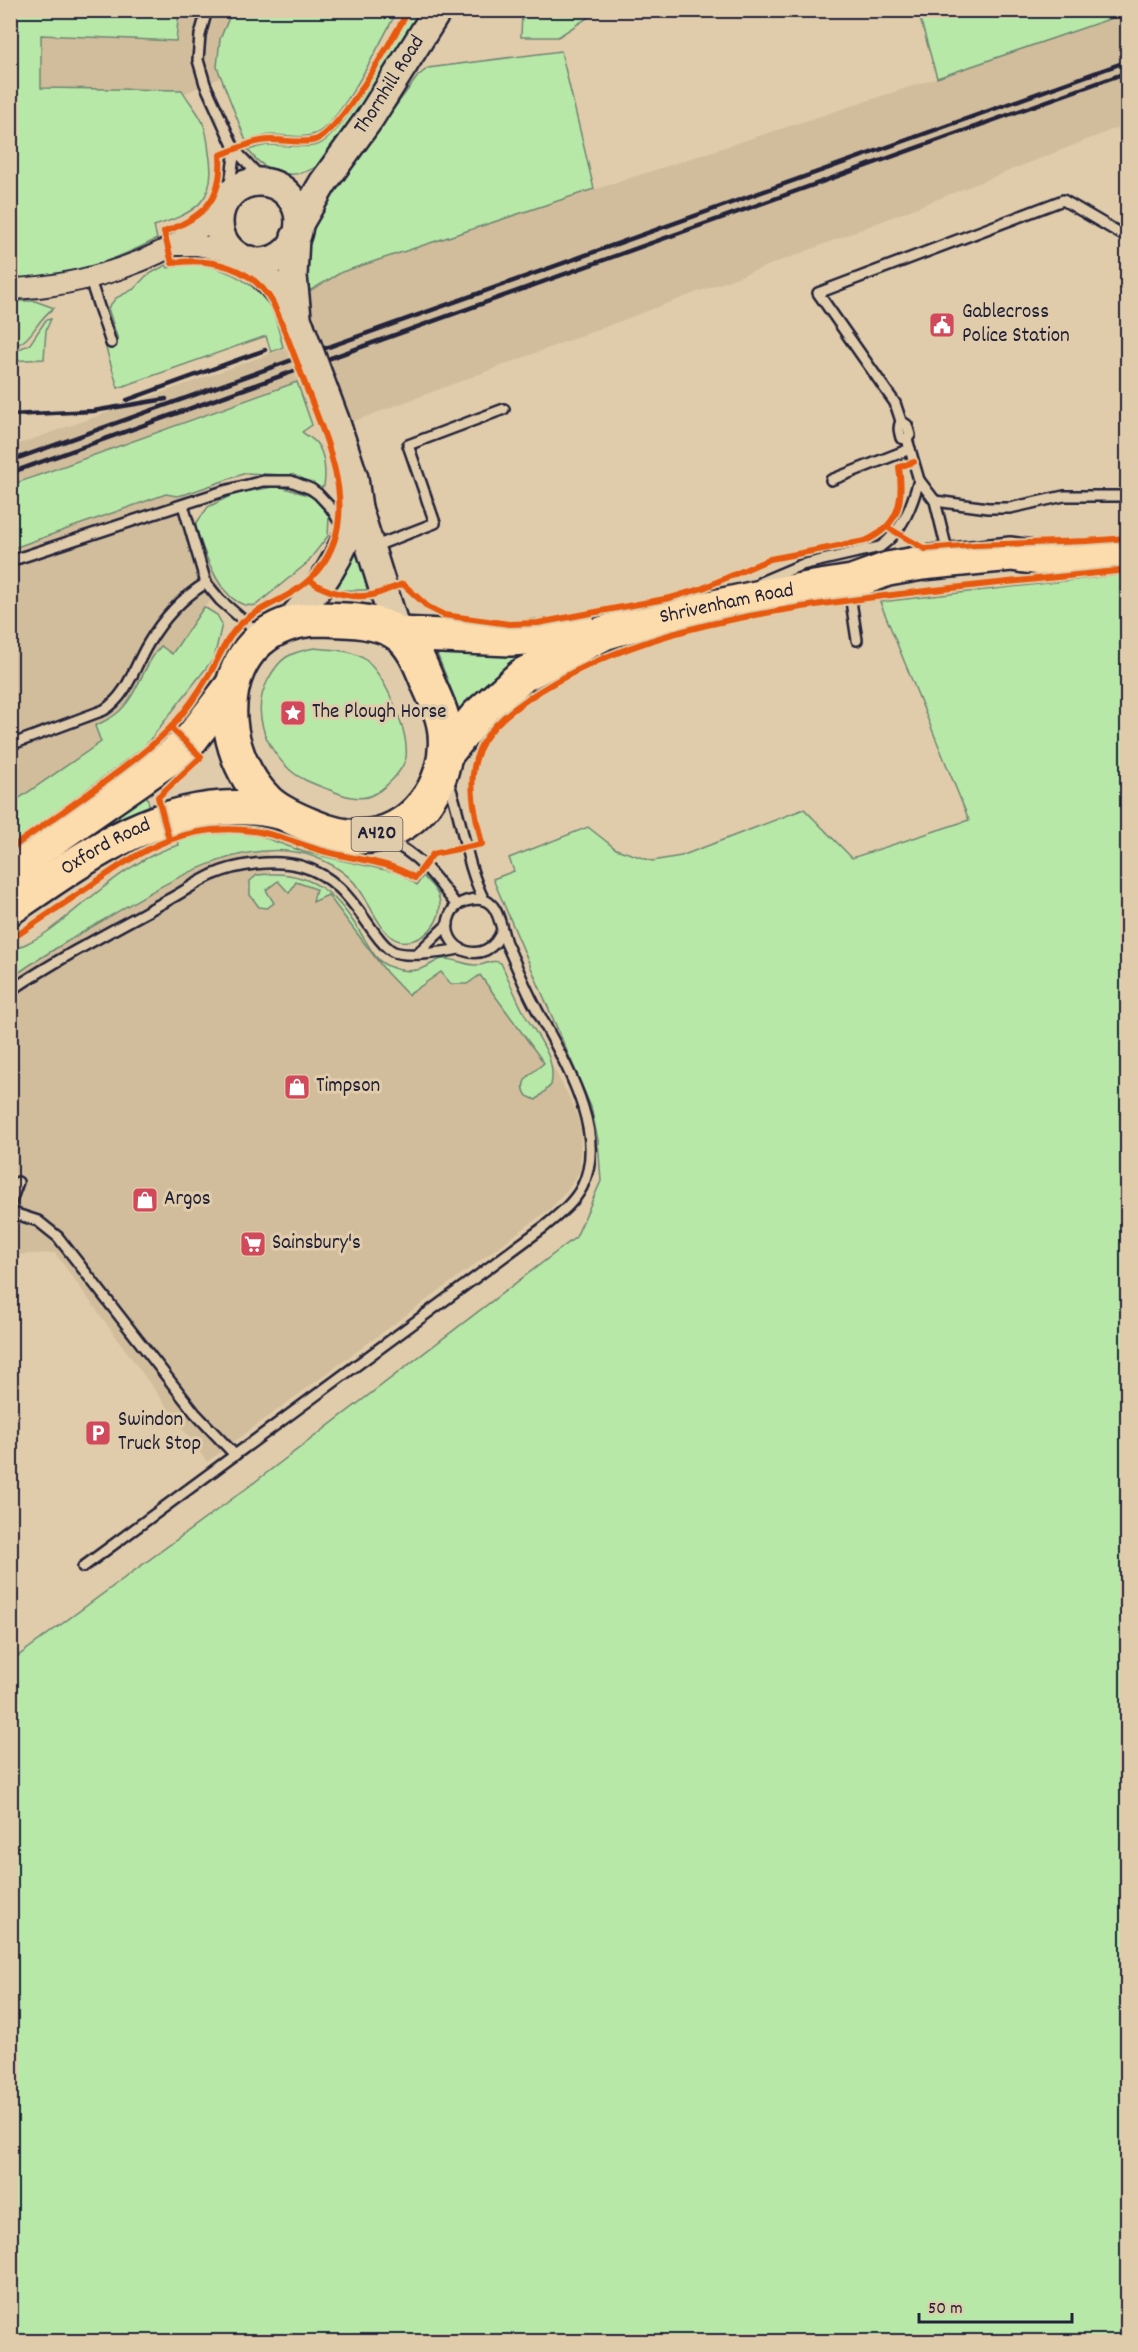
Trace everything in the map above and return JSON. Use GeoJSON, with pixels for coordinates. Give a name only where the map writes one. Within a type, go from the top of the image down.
{"type":"FeatureCollection","features":[{"type":"Feature","properties":{"kind":"highway","name":"Shrivenham Road"},"geometry":{"type":"LineString","coordinates":[[444,761],[484,708],[523,675],[604,633],[703,609],[850,583],[888,569],[1015,574],[1055,560],[1128,554]]}},
{"type":"Feature","properties":{"kind":"highway","name":"A420"},"geometry":{"type":"LineString","coordinates":[[310,619],[340,620],[378,626],[398,634],[407,643],[421,666],[438,708],[445,731],[444,761],[430,798],[417,813],[400,826],[374,834],[348,836],[318,829],[283,813],[264,798],[241,760],[230,724],[231,687],[240,664],[252,646],[275,630],[310,619]]}},
{"type":"Feature","properties":{"kind":"highway","name":"Shrivenham Road"},"geometry":{"type":"LineString","coordinates":[[398,634],[510,639],[604,633]]}},
{"type":"Feature","properties":{"kind":"highway","name":"Oxford Road"},"geometry":{"type":"LineString","coordinates":[[10,869],[171,757],[203,725],[231,687]]}},
{"type":"Feature","properties":{"kind":"highway","name":"Oxford Road"},"geometry":{"type":"LineString","coordinates":[[10,908],[116,838],[164,819],[223,808],[251,807],[283,813]]}},
{"type":"Feature","properties":{"kind":"street","name":"Thornhill Road"},"geometry":{"type":"LineString","coordinates":[[398,634],[359,543],[354,478],[299,322],[293,276],[297,231],[316,194],[407,62],[438,10]]}},
{"type":"Feature","properties":{"kind":"street","name":"Thornhill Road"},"geometry":{"type":"LineString","coordinates":[[268,183],[307,180],[341,160]]}},
{"type":"Feature","properties":{"kind":"street"},"geometry":{"type":"LineString","coordinates":[[10,289],[43,288],[89,277],[176,245],[198,230],[245,184],[268,183],[283,190],[292,200],[297,211],[297,231],[289,248],[274,258],[262,261],[197,245],[176,245]]}},
{"type":"Feature","properties":{"kind":"street"},"geometry":{"type":"LineString","coordinates":[[225,202],[220,229],[224,242],[242,256]]}},
{"type":"Feature","properties":{"kind":"street","name":"Thornhill Road"},"geometry":{"type":"LineString","coordinates":[[242,256],[299,322]]}},
{"type":"Feature","properties":{"kind":"street"},"geometry":{"type":"LineString","coordinates":[[275,630],[359,543]]}},
{"type":"Feature","properties":{"kind":"lane"},"geometry":{"type":"LineString","coordinates":[[207,10],[200,35],[198,60],[205,84],[235,150],[268,183]]}},
{"type":"Feature","properties":{"kind":"lane"},"geometry":{"type":"LineString","coordinates":[[225,202],[235,150]]}},
{"type":"Feature","properties":{"kind":"lane"},"geometry":{"type":"LineString","coordinates":[[944,571],[935,501],[919,480],[908,444],[910,435],[907,425],[901,421],[895,403],[818,293],[1063,200],[1128,238]]}},
{"type":"Feature","properties":{"kind":"lane"},"geometry":{"type":"LineString","coordinates":[[89,277],[111,343]]}},
{"type":"Feature","properties":{"kind":"lane"},"geometry":{"type":"LineString","coordinates":[[10,561],[224,490],[263,481],[291,481],[303,484],[318,494],[359,543],[435,523],[408,446],[504,409]]}},
{"type":"Feature","properties":{"kind":"lane"},"geometry":{"type":"LineString","coordinates":[[831,480],[908,444]]}},
{"type":"Feature","properties":{"kind":"lane"},"geometry":{"type":"LineString","coordinates":[[703,609],[801,565],[862,553],[880,547],[888,541],[903,522],[919,480]]}},
{"type":"Feature","properties":{"kind":"lane"},"geometry":{"type":"LineString","coordinates":[[935,501],[988,508],[1010,508],[1064,496],[1128,496]]}},
{"type":"Feature","properties":{"kind":"lane"},"geometry":{"type":"LineString","coordinates":[[183,505],[206,584],[219,600],[275,630]]}},
{"type":"Feature","properties":{"kind":"lane"},"geometry":{"type":"LineString","coordinates":[[850,583],[857,640]]}},
{"type":"Feature","properties":{"kind":"lane"},"geometry":{"type":"LineString","coordinates":[[10,745],[104,710],[114,704],[158,628],[191,593],[206,584]]}},
{"type":"Feature","properties":{"kind":"lane"},"geometry":{"type":"LineString","coordinates":[[83,1567],[544,1227],[567,1207],[582,1187],[588,1170],[591,1150],[582,1103],[532,1001],[502,930],[500,916],[484,900],[475,884],[444,761]]}},
{"type":"Feature","properties":{"kind":"lane"},"geometry":{"type":"LineString","coordinates":[[374,834],[395,843],[420,860],[438,879],[457,906]]}},
{"type":"Feature","properties":{"kind":"lane"},"geometry":{"type":"LineString","coordinates":[[10,992],[123,923],[213,875],[253,864],[270,862],[301,866],[330,878],[343,889],[385,946],[399,954],[437,953],[459,949]]}},
{"type":"Feature","properties":{"kind":"lane"},"geometry":{"type":"LineString","coordinates":[[484,900],[468,900],[457,906],[449,917],[450,938],[459,949],[468,953],[486,951],[499,939],[502,930]]}},
{"type":"Feature","properties":{"kind":"lane"},"geometry":{"type":"LineString","coordinates":[[418,953],[448,924]]}},
{"type":"Feature","properties":{"kind":"lane"},"geometry":{"type":"LineString","coordinates":[[10,1204],[18,1182]]}},
{"type":"Feature","properties":{"kind":"lane"},"geometry":{"type":"LineString","coordinates":[[10,1212],[38,1221],[58,1237],[195,1413],[235,1455]]}},
{"type":"Feature","properties":{"kind":"shaded area"},"geometry":{"type":"Polygon","coordinates":[[[10,11],[232,11],[220,39],[217,57],[220,78],[176,97],[11,148],[10,11]]]}},
{"type":"Feature","properties":{"kind":"shaded area"},"geometry":{"type":"Polygon","coordinates":[[[1127,13],[1127,124],[799,254],[352,422],[330,364],[296,376],[312,425],[293,440],[11,538],[11,447],[319,336],[306,293],[342,272],[937,78],[1127,13]]]}},
{"type":"Feature","properties":{"kind":"shaded area"},"geometry":{"type":"Polygon","coordinates":[[[166,494],[177,496],[186,494],[203,550],[224,588],[204,607],[172,654],[101,742],[11,804],[10,549],[166,494]]]}},
{"type":"Feature","properties":{"kind":"shaded area"},"geometry":{"type":"Polygon","coordinates":[[[267,851],[270,874],[257,875],[248,886],[252,898],[279,881],[296,882],[327,894],[387,973],[441,972],[480,975],[545,1063],[550,1062],[572,1102],[581,1128],[580,1170],[568,1190],[550,1209],[207,1462],[55,1253],[11,1255],[10,978],[40,957],[186,873],[215,861],[267,851]]]}},
{"type":"Feature","properties":{"kind":"green space"},"geometry":{"type":"Polygon","coordinates":[[[232,10],[397,11],[349,98],[325,127],[315,134],[300,137],[270,135],[246,141],[217,67],[220,39],[232,10]]]}},
{"type":"Feature","properties":{"kind":"green space"},"geometry":{"type":"Polygon","coordinates":[[[522,10],[598,11],[558,37],[521,37],[522,10]]]}},
{"type":"Feature","properties":{"kind":"green space"},"geometry":{"type":"Polygon","coordinates":[[[1127,10],[1127,13],[937,78],[918,11],[1127,10]]]}},
{"type":"Feature","properties":{"kind":"green space"},"geometry":{"type":"Polygon","coordinates":[[[11,11],[179,11],[176,41],[41,35],[41,88],[182,90],[200,117],[206,133],[211,169],[210,183],[200,203],[192,210],[154,226],[157,239],[80,270],[48,277],[11,280],[11,11]]]}},
{"type":"Feature","properties":{"kind":"green space"},"geometry":{"type":"Polygon","coordinates":[[[412,11],[428,11],[378,87],[324,161],[310,170],[291,174],[272,170],[255,158],[248,150],[267,145],[311,146],[328,138],[369,85],[412,11]]]}},
{"type":"Feature","properties":{"kind":"green space"},"geometry":{"type":"Polygon","coordinates":[[[561,51],[594,189],[342,272],[306,293],[307,250],[316,219],[343,177],[418,76],[428,68],[561,51]]]}},
{"type":"Feature","properties":{"kind":"green space"},"geometry":{"type":"Polygon","coordinates":[[[190,264],[223,270],[243,280],[261,294],[271,308],[283,347],[271,352],[266,336],[118,388],[105,345],[118,340],[108,308],[116,298],[134,289],[146,276],[166,265],[168,268],[190,264]]]}},
{"type":"Feature","properties":{"kind":"green space"},"geometry":{"type":"Polygon","coordinates":[[[10,301],[35,301],[54,308],[47,313],[25,340],[11,347],[10,301]]]}},
{"type":"Feature","properties":{"kind":"green space"},"geometry":{"type":"Polygon","coordinates":[[[51,319],[46,330],[44,359],[11,361],[11,353],[30,344],[46,320],[51,319]]]}},
{"type":"Feature","properties":{"kind":"green space"},"geometry":{"type":"Polygon","coordinates":[[[297,382],[312,425],[302,432],[316,442],[320,448],[325,470],[324,486],[313,492],[307,491],[283,475],[246,473],[186,494],[177,496],[166,494],[11,549],[11,485],[297,382]]]}},
{"type":"Feature","properties":{"kind":"green space"},"geometry":{"type":"Polygon","coordinates":[[[278,486],[314,497],[329,516],[328,536],[306,564],[256,605],[244,605],[233,599],[216,577],[195,525],[208,507],[234,494],[278,486]]]}},
{"type":"Feature","properties":{"kind":"green space"},"geometry":{"type":"Polygon","coordinates":[[[355,538],[371,590],[337,590],[333,587],[355,538]]]}},
{"type":"Feature","properties":{"kind":"green space"},"geometry":{"type":"Polygon","coordinates":[[[1127,574],[1127,2341],[11,2341],[11,1632],[18,1656],[247,1488],[576,1237],[601,1181],[598,1140],[591,1107],[493,879],[514,871],[509,858],[588,827],[616,849],[652,861],[681,856],[804,809],[852,858],[969,820],[880,602],[1127,574]]]}},
{"type":"Feature","properties":{"kind":"green space"},"geometry":{"type":"Polygon","coordinates":[[[204,607],[217,615],[222,624],[214,658],[145,746],[11,846],[11,804],[101,742],[95,726],[114,716],[130,699],[161,646],[172,654],[204,607]]]}},
{"type":"Feature","properties":{"kind":"green space"},"geometry":{"type":"Polygon","coordinates":[[[434,646],[493,649],[531,655],[493,679],[459,709],[434,646]]]}},
{"type":"Feature","properties":{"kind":"green space"},"geometry":{"type":"Polygon","coordinates":[[[314,648],[349,652],[367,661],[382,680],[395,706],[404,734],[406,757],[392,780],[370,796],[350,797],[294,774],[281,761],[267,739],[263,728],[261,704],[268,680],[286,657],[314,648]]]}},
{"type":"Feature","properties":{"kind":"green space"},"geometry":{"type":"Polygon","coordinates":[[[146,793],[150,808],[11,892],[10,884],[146,793]]]}},
{"type":"Feature","properties":{"kind":"green space"},"geometry":{"type":"Polygon","coordinates":[[[237,833],[260,836],[304,852],[399,873],[417,885],[423,876],[438,895],[439,915],[424,935],[409,941],[400,941],[388,934],[382,927],[354,882],[332,865],[304,854],[275,850],[245,854],[215,862],[158,888],[58,947],[11,978],[11,952],[47,932],[110,882],[143,860],[179,845],[178,840],[209,834],[237,833]]]}},
{"type":"Feature","properties":{"kind":"green space"},"geometry":{"type":"Polygon","coordinates":[[[270,874],[301,878],[326,891],[346,911],[376,957],[391,967],[406,971],[416,970],[443,959],[474,965],[501,963],[525,1015],[549,1057],[551,1085],[536,1100],[527,1096],[523,1086],[527,1077],[544,1063],[480,975],[467,984],[451,984],[441,972],[408,995],[387,973],[328,895],[313,902],[316,889],[296,882],[289,893],[278,881],[266,890],[274,903],[267,908],[259,907],[250,895],[250,881],[257,875],[270,874]]]}},
{"type":"Feature","properties":{"kind":"railway"},"geometry":{"type":"LineString","coordinates":[[10,461],[1128,61]]}},
{"type":"Feature","properties":{"kind":"railway"},"geometry":{"type":"LineString","coordinates":[[10,473],[1128,72]]}},
{"type":"Feature","properties":{"kind":"railway"},"geometry":{"type":"LineString","coordinates":[[127,400],[265,350]]}},
{"type":"Feature","properties":{"kind":"railway"},"geometry":{"type":"LineString","coordinates":[[10,415],[93,411],[166,399]]}},
{"type":"Feature","properties":{"kind":"cycle path"},"geometry":{"type":"LineString","coordinates":[[10,849],[80,800],[162,736],[196,695],[235,630],[254,614],[309,580],[319,569],[331,548],[338,527],[340,504],[332,458],[296,358],[273,303],[254,281],[229,267],[201,262],[172,263],[164,232],[190,220],[208,204],[218,183],[220,155],[260,141],[309,141],[326,133],[339,120],[366,82],[409,10]]}},
{"type":"Feature","properties":{"kind":"cycle path"},"geometry":{"type":"LineString","coordinates":[[310,580],[331,591],[356,596],[376,594],[403,584],[428,607],[444,615],[509,624],[538,623],[670,598],[703,588],[770,559],[865,541],[876,535],[885,528],[897,511],[901,491],[899,467],[914,462]]}},
{"type":"Feature","properties":{"kind":"cycle path"},"geometry":{"type":"LineString","coordinates":[[887,527],[925,549],[1128,538]]}},
{"type":"Feature","properties":{"kind":"cycle path"},"geometry":{"type":"LineString","coordinates":[[10,940],[147,850],[166,841],[206,831],[229,829],[262,832],[323,851],[393,867],[415,878],[433,854],[482,844],[473,797],[473,773],[479,750],[497,724],[531,697],[576,671],[652,640],[731,620],[811,606],[1128,570]]}},
{"type":"Feature","properties":{"kind":"cycle path"},"geometry":{"type":"LineString","coordinates":[[169,839],[158,797],[201,757],[171,728]]}},
{"type":"Feature","properties":{"kind":"place","name":"Gablecross Police Station"},"geometry":{"type":"Point","coordinates":[942,325]}},
{"type":"Feature","properties":{"kind":"place","name":"The Plough Horse"},"geometry":{"type":"Point","coordinates":[293,713]}},
{"type":"Feature","properties":{"kind":"place","name":"Timpson"},"geometry":{"type":"Point","coordinates":[297,1087]}},
{"type":"Feature","properties":{"kind":"place","name":"Argos"},"geometry":{"type":"Point","coordinates":[145,1200]}},
{"type":"Feature","properties":{"kind":"place","name":"Sainsbury's"},"geometry":{"type":"Point","coordinates":[253,1244]}},
{"type":"Feature","properties":{"kind":"place","name":"Swindon Truck Stop"},"geometry":{"type":"Point","coordinates":[98,1433]}}]}
